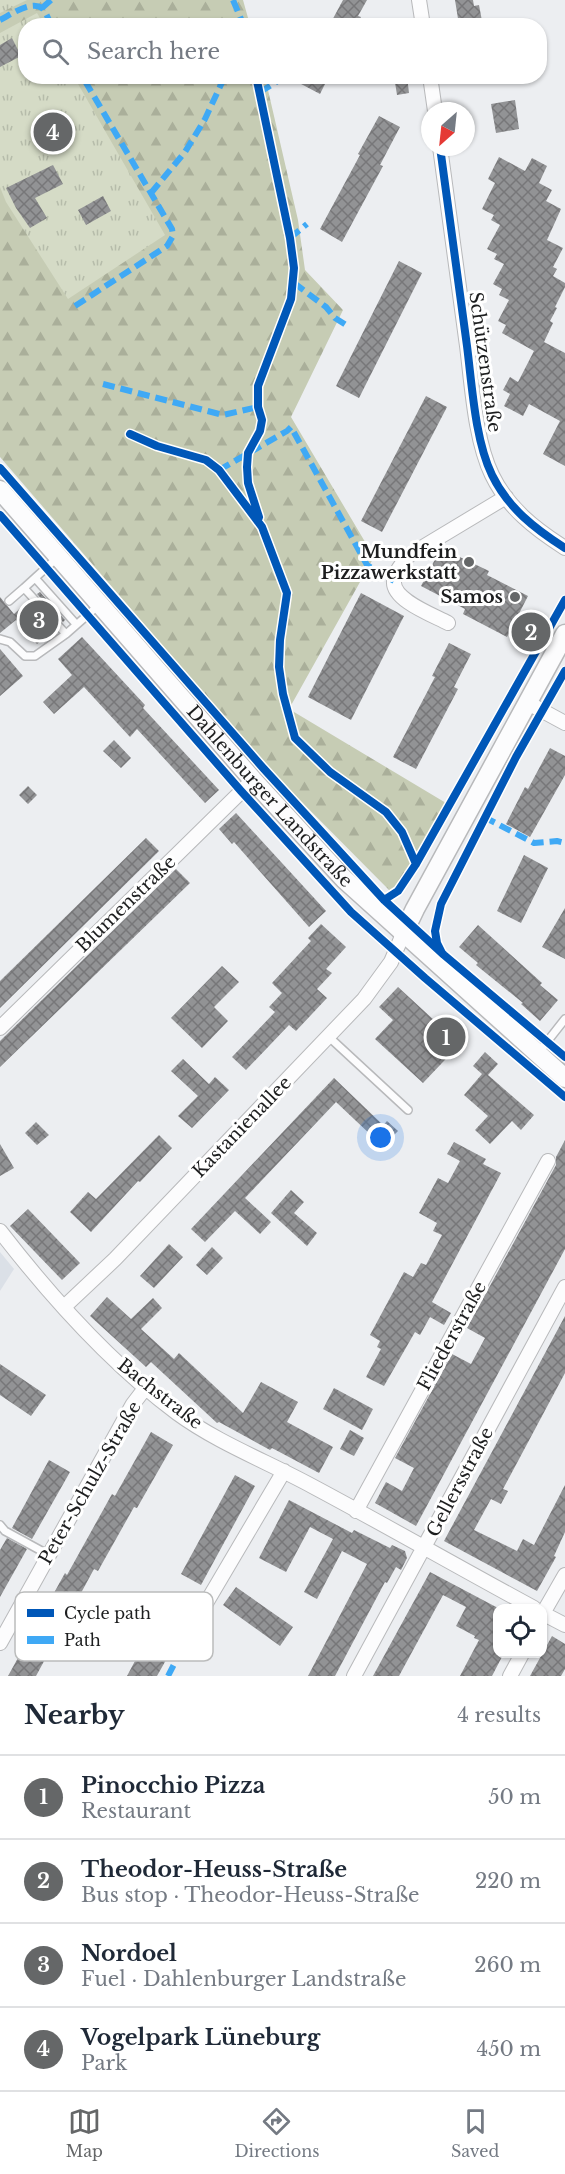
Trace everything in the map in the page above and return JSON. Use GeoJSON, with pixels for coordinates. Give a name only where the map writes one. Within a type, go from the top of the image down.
{"type":"FeatureCollection","features":[{"type":"Feature","properties":{"kind":"main road","name":"Dahlenburger Landstraße"},"geometry":{"type":"LineString","coordinates":[[0,490],[253,780],[344,879],[565,1078]]}},
{"type":"Feature","properties":{"kind":"main road"},"geometry":{"type":"LineString","coordinates":[[404,934],[415,909],[565,634]]}},
{"type":"Feature","properties":{"kind":"street"},"geometry":{"type":"LineString","coordinates":[[419,0],[422,18]]}},
{"type":"Feature","properties":{"kind":"street"},"geometry":{"type":"LineString","coordinates":[[431,84],[434,102]]}},
{"type":"Feature","properties":{"kind":"street","name":"Schützenstraße"},"geometry":{"type":"LineString","coordinates":[[441,156],[473,397],[483,453],[492,476],[525,520],[565,548]]}},
{"type":"Feature","properties":{"kind":"street"},"geometry":{"type":"LineString","coordinates":[[448,623],[405,600],[396,592],[394,581],[399,568],[408,556],[506,497]]}},
{"type":"Feature","properties":{"kind":"street"},"geometry":{"type":"LineString","coordinates":[[528,703],[565,723]]}},
{"type":"Feature","properties":{"kind":"street","name":"Blumenstraße"},"geometry":{"type":"LineString","coordinates":[[0,1028],[253,780]]}},
{"type":"Feature","properties":{"kind":"street","name":"Kastanienallee"},"geometry":{"type":"LineString","coordinates":[[64,1307],[115,1259],[364,999],[391,962],[404,934]]}},
{"type":"Feature","properties":{"kind":"street","name":"Fliederstraße"},"geometry":{"type":"LineString","coordinates":[[356,1511],[548,1161]]}},
{"type":"Feature","properties":{"kind":"street","name":"Bachstraße"},"geometry":{"type":"LineString","coordinates":[[0,1232],[37,1278],[98,1342],[146,1387],[194,1424],[525,1604]]}},
{"type":"Feature","properties":{"kind":"street","name":"Gellersstraße"},"geometry":{"type":"LineString","coordinates":[[354,1676],[565,1287]]}},
{"type":"Feature","properties":{"kind":"street","name":"Peter-Schulz-Straße"},"geometry":{"type":"LineString","coordinates":[[28,1592],[133,1404],[146,1387]]}},
{"type":"Feature","properties":{"kind":"street"},"geometry":{"type":"LineString","coordinates":[[213,1592],[284,1471]]}},
{"type":"Feature","properties":{"kind":"street"},"geometry":{"type":"LineString","coordinates":[[547,1604],[565,1575]]}},
{"type":"Feature","properties":{"kind":"street","name":"Peter-Schulz-Straße"},"geometry":{"type":"LineString","coordinates":[[0,1643],[15,1616]]}},
{"type":"Feature","properties":{"kind":"street","name":"Bachstraße"},"geometry":{"type":"LineString","coordinates":[[547,1616],[565,1624]]}},
{"type":"Feature","properties":{"kind":"street"},"geometry":{"type":"LineString","coordinates":[[510,1676],[519,1658]]}},
{"type":"Feature","properties":{"kind":"lane"},"geometry":{"type":"LineString","coordinates":[[9,601],[58,557]]}},
{"type":"Feature","properties":{"kind":"lane"},"geometry":{"type":"LineString","coordinates":[[35,578],[76,624]]}},
{"type":"Feature","properties":{"kind":"lane"},"geometry":{"type":"LineString","coordinates":[[24,588],[66,634]]}},
{"type":"Feature","properties":{"kind":"lane"},"geometry":{"type":"LineString","coordinates":[[0,639],[10,642],[25,656],[35,656],[66,634],[100,604]]}},
{"type":"Feature","properties":{"kind":"lane"},"geometry":{"type":"LineString","coordinates":[[537,1054],[565,1019]]}},
{"type":"Feature","properties":{"kind":"lane"},"geometry":{"type":"LineString","coordinates":[[329,1036],[408,1110]]}},
{"type":"Feature","properties":{"kind":"lane"},"geometry":{"type":"LineString","coordinates":[[2,1530],[49,1555]]}},
{"type":"Feature","properties":{"kind":"shaded area"},"geometry":{"type":"Polygon","coordinates":[[[0,1252],[14,1269],[0,1291],[0,1252]]]}},
{"type":"Feature","properties":{"kind":"green space"},"geometry":{"type":"Polygon","coordinates":[[[0,0],[243,0],[248,18],[18,18],[18,84],[267,84],[298,220],[305,270],[343,310],[291,417],[374,557],[289,709],[446,803],[393,894],[269,769],[0,457],[0,0]]]}},
{"type":"Feature","properties":{"kind":"green space"},"geometry":{"type":"Polygon","coordinates":[[[0,0],[27,0],[0,13],[0,0]]]}},
{"type":"Feature","properties":{"kind":"green space"},"geometry":{"type":"Polygon","coordinates":[[[37,13],[40,18],[28,18],[37,13]]]}},
{"type":"Feature","properties":{"kind":"green space"},"geometry":{"type":"Polygon","coordinates":[[[18,23],[18,84],[78,84],[165,235],[68,299],[6,202],[0,187],[0,33],[18,23]]]}},
{"type":"Feature","properties":{"kind":"building"},"geometry":{"type":"Polygon","coordinates":[[[343,0],[367,0],[358,16],[361,18],[333,18],[343,0]]]}},
{"type":"Feature","properties":{"kind":"building"},"geometry":{"type":"Polygon","coordinates":[[[455,0],[473,0],[474,6],[479,5],[481,18],[458,18],[455,0]]]}},
{"type":"Feature","properties":{"kind":"building"},"geometry":{"type":"Polygon","coordinates":[[[12,38],[18,50],[18,58],[0,67],[0,45],[12,38]]]}},
{"type":"Feature","properties":{"kind":"building"},"geometry":{"type":"Polygon","coordinates":[[[301,84],[325,84],[320,94],[301,84]]]}},
{"type":"Feature","properties":{"kind":"building"},"geometry":{"type":"Polygon","coordinates":[[[395,84],[408,84],[409,93],[397,95],[395,84]]]}},
{"type":"Feature","properties":{"kind":"building"},"geometry":{"type":"Polygon","coordinates":[[[515,100],[519,129],[496,133],[491,104],[515,100]]]}},
{"type":"Feature","properties":{"kind":"building"},"geometry":{"type":"Polygon","coordinates":[[[379,116],[400,127],[380,165],[383,166],[342,242],[320,229],[379,116]]]}},
{"type":"Feature","properties":{"kind":"building"},"geometry":{"type":"Polygon","coordinates":[[[499,157],[525,171],[532,158],[547,166],[539,183],[552,190],[546,201],[561,209],[547,240],[563,248],[553,267],[557,269],[553,276],[565,283],[565,287],[555,307],[557,308],[550,321],[553,323],[544,342],[565,353],[565,466],[543,454],[560,421],[529,404],[523,416],[504,406],[510,394],[503,390],[510,377],[518,382],[534,351],[502,333],[506,325],[498,321],[509,300],[499,295],[502,289],[493,284],[504,264],[494,259],[497,254],[487,249],[500,225],[491,220],[494,215],[482,209],[495,183],[488,179],[499,157]]]}},
{"type":"Feature","properties":{"kind":"building"},"geometry":{"type":"Polygon","coordinates":[[[53,165],[63,184],[35,198],[47,218],[30,228],[6,188],[53,165]]]}},
{"type":"Feature","properties":{"kind":"building"},"geometry":{"type":"Polygon","coordinates":[[[103,196],[111,211],[86,225],[78,210],[103,196]]]}},
{"type":"Feature","properties":{"kind":"building"},"geometry":{"type":"Polygon","coordinates":[[[399,261],[422,273],[359,398],[336,386],[399,261]]]}},
{"type":"Feature","properties":{"kind":"building"},"geometry":{"type":"Polygon","coordinates":[[[426,396],[447,407],[382,532],[361,521],[426,396]]]}},
{"type":"Feature","properties":{"kind":"building"},"geometry":{"type":"Polygon","coordinates":[[[441,548],[489,571],[487,575],[528,596],[507,637],[463,614],[465,609],[421,586],[441,548]]]}},
{"type":"Feature","properties":{"kind":"building"},"geometry":{"type":"Polygon","coordinates":[[[40,592],[65,620],[63,622],[37,594],[40,592]]]}},
{"type":"Feature","properties":{"kind":"building"},"geometry":{"type":"Polygon","coordinates":[[[361,593],[404,616],[351,720],[308,697],[361,593]]]}},
{"type":"Feature","properties":{"kind":"building"},"geometry":{"type":"Polygon","coordinates":[[[0,597],[14,614],[28,601],[54,629],[37,644],[16,620],[0,633],[0,597]]]}},
{"type":"Feature","properties":{"kind":"building"},"geometry":{"type":"Polygon","coordinates":[[[82,637],[145,705],[143,708],[219,790],[205,803],[137,729],[130,737],[84,687],[54,714],[43,702],[72,675],[58,659],[82,637]]]}},
{"type":"Feature","properties":{"kind":"building"},"geometry":{"type":"Polygon","coordinates":[[[449,643],[471,654],[454,687],[458,689],[416,769],[393,757],[435,677],[432,676],[449,643]]]}},
{"type":"Feature","properties":{"kind":"building"},"geometry":{"type":"Polygon","coordinates":[[[0,649],[23,676],[0,696],[0,649]]]}},
{"type":"Feature","properties":{"kind":"building"},"geometry":{"type":"Polygon","coordinates":[[[114,740],[131,758],[121,768],[103,751],[114,740]]]}},
{"type":"Feature","properties":{"kind":"building"},"geometry":{"type":"Polygon","coordinates":[[[550,748],[565,756],[565,775],[530,837],[506,824],[525,787],[528,789],[550,748]]]}},
{"type":"Feature","properties":{"kind":"building"},"geometry":{"type":"Polygon","coordinates":[[[28,786],[37,795],[28,804],[19,795],[28,786]]]}},
{"type":"Feature","properties":{"kind":"building"},"geometry":{"type":"Polygon","coordinates":[[[236,813],[326,911],[309,927],[234,842],[232,844],[219,829],[236,813]]]}},
{"type":"Feature","properties":{"kind":"building"},"geometry":{"type":"Polygon","coordinates":[[[146,838],[159,851],[0,1008],[0,981],[146,838]]]}},
{"type":"Feature","properties":{"kind":"building"},"geometry":{"type":"Polygon","coordinates":[[[524,855],[548,868],[521,923],[497,911],[524,855]]]}},
{"type":"Feature","properties":{"kind":"building"},"geometry":{"type":"Polygon","coordinates":[[[176,869],[190,883],[0,1067],[0,1041],[176,869]]]}},
{"type":"Feature","properties":{"kind":"building"},"geometry":{"type":"Polygon","coordinates":[[[565,908],[565,959],[542,947],[565,908]]]}},
{"type":"Feature","properties":{"kind":"building"},"geometry":{"type":"Polygon","coordinates":[[[321,924],[346,947],[326,969],[332,973],[317,989],[327,998],[296,1031],[289,1025],[246,1070],[232,1057],[275,1012],[269,1007],[282,993],[272,983],[311,941],[308,938],[321,924]]]}},
{"type":"Feature","properties":{"kind":"building"},"geometry":{"type":"Polygon","coordinates":[[[478,925],[558,1000],[540,1021],[521,1004],[523,1003],[476,965],[478,963],[459,947],[478,925]]]}},
{"type":"Feature","properties":{"kind":"building"},"geometry":{"type":"Polygon","coordinates":[[[222,966],[239,982],[214,1007],[228,1021],[202,1048],[171,1018],[222,966]]]}},
{"type":"Feature","properties":{"kind":"building"},"geometry":{"type":"Polygon","coordinates":[[[398,987],[460,1044],[423,1083],[375,1039],[393,1020],[379,1007],[398,987]]]}},
{"type":"Feature","properties":{"kind":"building"},"geometry":{"type":"Polygon","coordinates":[[[485,1052],[498,1064],[488,1075],[534,1115],[521,1130],[512,1121],[490,1144],[475,1130],[488,1116],[464,1095],[482,1074],[473,1066],[485,1052]]]}},
{"type":"Feature","properties":{"kind":"building"},"geometry":{"type":"Polygon","coordinates":[[[183,1059],[209,1084],[215,1077],[229,1090],[192,1128],[178,1116],[198,1096],[171,1071],[183,1059]]]}},
{"type":"Feature","properties":{"kind":"building"},"geometry":{"type":"Polygon","coordinates":[[[334,1078],[383,1125],[372,1136],[336,1102],[245,1198],[271,1222],[260,1234],[235,1211],[205,1242],[191,1229],[334,1078]]]}},
{"type":"Feature","properties":{"kind":"building"},"geometry":{"type":"Polygon","coordinates":[[[387,1121],[398,1131],[389,1140],[379,1130],[387,1121]]]}},
{"type":"Feature","properties":{"kind":"building"},"geometry":{"type":"Polygon","coordinates":[[[36,1122],[49,1135],[37,1145],[25,1133],[36,1122]]]}},
{"type":"Feature","properties":{"kind":"building"},"geometry":{"type":"Polygon","coordinates":[[[159,1135],[172,1148],[91,1232],[70,1212],[88,1192],[96,1199],[159,1135]]]}},
{"type":"Feature","properties":{"kind":"building"},"geometry":{"type":"Polygon","coordinates":[[[565,1140],[565,1249],[416,1526],[375,1503],[386,1482],[402,1491],[414,1468],[395,1458],[452,1354],[471,1364],[485,1338],[467,1328],[556,1165],[556,1157],[565,1140]]]}},
{"type":"Feature","properties":{"kind":"building"},"geometry":{"type":"Polygon","coordinates":[[[454,1142],[486,1159],[483,1164],[501,1173],[432,1302],[451,1313],[444,1325],[430,1317],[420,1335],[415,1332],[384,1386],[366,1377],[381,1349],[377,1347],[380,1341],[370,1335],[404,1272],[413,1277],[421,1263],[426,1265],[442,1235],[433,1231],[437,1223],[419,1213],[438,1178],[448,1183],[460,1161],[447,1154],[454,1142]]]}},
{"type":"Feature","properties":{"kind":"building"},"geometry":{"type":"Polygon","coordinates":[[[0,1144],[14,1168],[0,1176],[0,1144]]]}},
{"type":"Feature","properties":{"kind":"building"},"geometry":{"type":"Polygon","coordinates":[[[291,1190],[304,1202],[294,1213],[317,1233],[307,1246],[271,1213],[291,1190]]]}},
{"type":"Feature","properties":{"kind":"building"},"geometry":{"type":"Polygon","coordinates":[[[28,1209],[80,1263],[62,1280],[10,1226],[28,1209]]]}},
{"type":"Feature","properties":{"kind":"building"},"geometry":{"type":"Polygon","coordinates":[[[169,1244],[183,1257],[154,1288],[140,1276],[169,1244]]]}},
{"type":"Feature","properties":{"kind":"building"},"geometry":{"type":"Polygon","coordinates":[[[212,1247],[223,1258],[207,1275],[196,1265],[212,1247]]]}},
{"type":"Feature","properties":{"kind":"building"},"geometry":{"type":"Polygon","coordinates":[[[107,1297],[131,1319],[153,1298],[162,1308],[141,1329],[174,1359],[179,1353],[243,1413],[261,1382],[298,1402],[287,1422],[333,1447],[319,1473],[217,1423],[151,1362],[146,1367],[90,1316],[107,1297]]]}},
{"type":"Feature","properties":{"kind":"building"},"geometry":{"type":"Polygon","coordinates":[[[565,1316],[565,1373],[503,1489],[508,1491],[501,1504],[491,1499],[474,1530],[517,1551],[523,1539],[534,1545],[565,1485],[565,1532],[554,1556],[556,1557],[537,1591],[444,1541],[565,1316]]]}},
{"type":"Feature","properties":{"kind":"building"},"geometry":{"type":"Polygon","coordinates":[[[0,1364],[46,1395],[31,1416],[0,1395],[0,1364]]]}},
{"type":"Feature","properties":{"kind":"building"},"geometry":{"type":"Polygon","coordinates":[[[334,1388],[373,1409],[362,1430],[323,1409],[334,1388]]]}},
{"type":"Feature","properties":{"kind":"building"},"geometry":{"type":"Polygon","coordinates":[[[350,1430],[364,1438],[354,1456],[340,1449],[350,1430]]]}},
{"type":"Feature","properties":{"kind":"building"},"geometry":{"type":"Polygon","coordinates":[[[151,1432],[173,1445],[137,1508],[134,1507],[98,1571],[94,1569],[82,1592],[54,1592],[65,1573],[67,1575],[112,1494],[115,1496],[151,1432]]]}},
{"type":"Feature","properties":{"kind":"building"},"geometry":{"type":"Polygon","coordinates":[[[49,1460],[70,1472],[32,1539],[12,1528],[49,1460]]]}},
{"type":"Feature","properties":{"kind":"building"},"geometry":{"type":"Polygon","coordinates":[[[235,1475],[255,1486],[201,1585],[181,1574],[235,1475]]]}},
{"type":"Feature","properties":{"kind":"building"},"geometry":{"type":"Polygon","coordinates":[[[289,1500],[352,1533],[354,1530],[390,1548],[392,1545],[405,1551],[407,1558],[401,1570],[396,1567],[387,1583],[385,1582],[335,1676],[308,1676],[367,1564],[342,1551],[317,1599],[304,1592],[333,1539],[310,1527],[286,1572],[259,1558],[289,1500]]]}},
{"type":"Feature","properties":{"kind":"building"},"geometry":{"type":"Polygon","coordinates":[[[7,1538],[27,1549],[0,1597],[0,1550],[7,1538]]]}},
{"type":"Feature","properties":{"kind":"building"},"geometry":{"type":"Polygon","coordinates":[[[430,1572],[493,1605],[493,1658],[501,1658],[492,1676],[460,1676],[479,1640],[456,1626],[466,1607],[443,1595],[399,1676],[373,1676],[430,1572]]]}},
{"type":"Feature","properties":{"kind":"building"},"geometry":{"type":"Polygon","coordinates":[[[236,1587],[293,1627],[280,1646],[223,1605],[236,1587]]]}},
{"type":"Feature","properties":{"kind":"building"},"geometry":{"type":"Polygon","coordinates":[[[552,1636],[565,1644],[565,1669],[561,1676],[530,1676],[540,1658],[547,1658],[547,1645],[552,1636]]]}},
{"type":"Feature","properties":{"kind":"building"},"geometry":{"type":"Polygon","coordinates":[[[16,1661],[44,1661],[36,1676],[8,1676],[16,1661]]]}},
{"type":"Feature","properties":{"kind":"building"},"geometry":{"type":"Polygon","coordinates":[[[135,1661],[165,1661],[157,1676],[127,1676],[135,1661]]]}},
{"type":"Feature","properties":{"kind":"marked path"},"geometry":{"type":"LineString","coordinates":[[42,8],[51,0]]}},
{"type":"Feature","properties":{"kind":"marked path"},"geometry":{"type":"LineString","coordinates":[[233,0],[241,18]]}},
{"type":"Feature","properties":{"kind":"marked path"},"geometry":{"type":"LineString","coordinates":[[0,20],[32,6],[42,8],[48,18]]}},
{"type":"Feature","properties":{"kind":"marked path"},"geometry":{"type":"LineString","coordinates":[[75,306],[167,246],[173,236],[172,229],[87,84]]}},
{"type":"Feature","properties":{"kind":"marked path"},"geometry":{"type":"LineString","coordinates":[[151,193],[185,152],[205,119],[221,84]]}},
{"type":"Feature","properties":{"kind":"marked path"},"geometry":{"type":"LineString","coordinates":[[260,92],[273,84]]}},
{"type":"Feature","properties":{"kind":"marked path"},"geometry":{"type":"LineString","coordinates":[[290,238],[307,224]]}},
{"type":"Feature","properties":{"kind":"marked path"},"geometry":{"type":"LineString","coordinates":[[294,283],[346,325]]}},
{"type":"Feature","properties":{"kind":"marked path"},"geometry":{"type":"LineString","coordinates":[[103,384],[223,415],[258,407]]}},
{"type":"Feature","properties":{"kind":"marked path"},"geometry":{"type":"LineString","coordinates":[[219,470],[291,427],[367,565],[394,581]]}},
{"type":"Feature","properties":{"kind":"marked path"},"geometry":{"type":"LineString","coordinates":[[484,817],[534,843],[557,841],[565,843]]}},
{"type":"Feature","properties":{"kind":"marked path"},"geometry":{"type":"LineString","coordinates":[[168,1676],[176,1661]]}},
{"type":"Feature","properties":{"kind":"cycle path"},"geometry":{"type":"LineString","coordinates":[[258,84],[290,238],[294,268],[291,299],[258,386],[258,407],[262,420],[260,431],[248,453],[248,483],[259,517]]}},
{"type":"Feature","properties":{"kind":"cycle path"},"geometry":{"type":"LineString","coordinates":[[441,156],[475,412],[486,461],[498,487],[514,508],[565,548]]}},
{"type":"Feature","properties":{"kind":"cycle path"},"geometry":{"type":"LineString","coordinates":[[130,434],[157,446],[206,460],[219,470],[262,527],[287,593],[280,640],[279,667],[283,694],[295,738],[330,772],[386,812],[402,832],[416,864]]}},
{"type":"Feature","properties":{"kind":"cycle path"},"geometry":{"type":"LineString","coordinates":[[0,468],[264,769],[384,900],[444,955],[565,1057]]}},
{"type":"Feature","properties":{"kind":"cycle path"},"geometry":{"type":"LineString","coordinates":[[0,515],[241,791],[351,912],[565,1097]]}},
{"type":"Feature","properties":{"kind":"cycle path"},"geometry":{"type":"LineString","coordinates":[[384,900],[398,891],[416,864],[565,600]]}},
{"type":"Feature","properties":{"kind":"cycle path"},"geometry":{"type":"LineString","coordinates":[[442,953],[435,931],[441,904],[516,757],[565,671]]}},
{"type":"Feature","properties":{"kind":"place","name":"Vogelpark Lüneburg"},"geometry":{"type":"Point","coordinates":[53,132]}},
{"type":"Feature","properties":{"kind":"place","name":"Mundfein Pizzawerkstatt"},"geometry":{"type":"Point","coordinates":[469,562]}},
{"type":"Feature","properties":{"kind":"place","name":"Samos"},"geometry":{"type":"Point","coordinates":[515,597]}},
{"type":"Feature","properties":{"kind":"place","name":"Nordoel"},"geometry":{"type":"Point","coordinates":[39,620]}},
{"type":"Feature","properties":{"kind":"place","name":"Theodor-Heuss-Straße"},"geometry":{"type":"Point","coordinates":[531,632]}},
{"type":"Feature","properties":{"kind":"place","name":"Pinocchio Pizza"},"geometry":{"type":"Point","coordinates":[446,1037]}}]}
